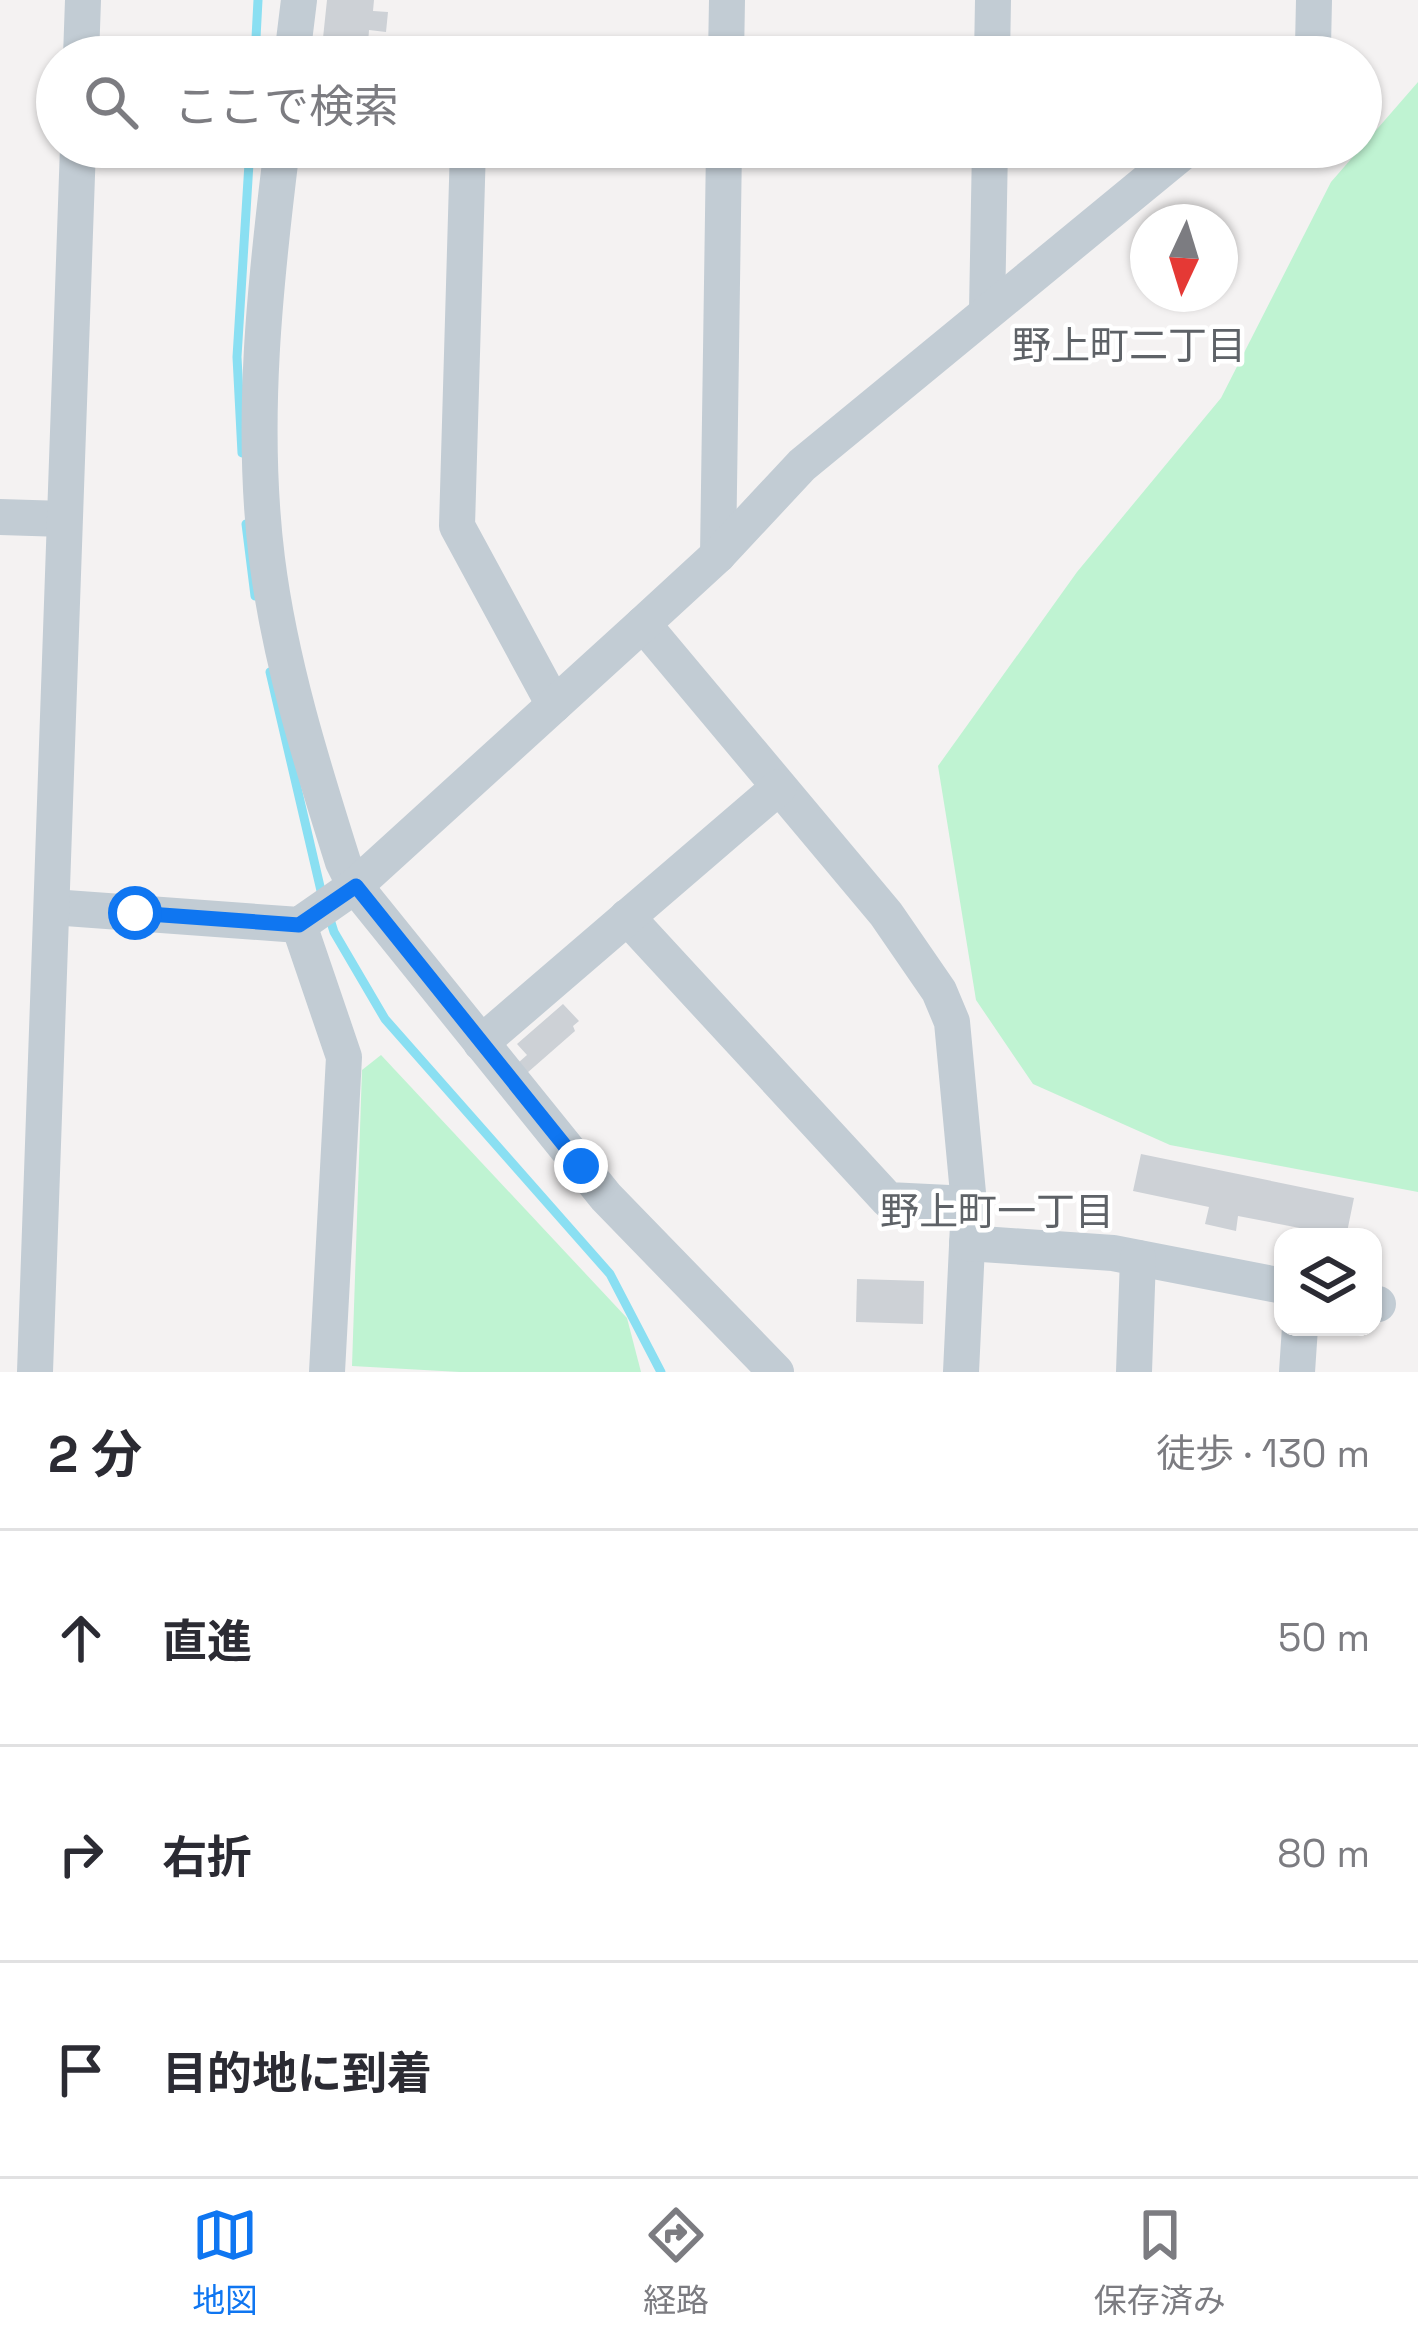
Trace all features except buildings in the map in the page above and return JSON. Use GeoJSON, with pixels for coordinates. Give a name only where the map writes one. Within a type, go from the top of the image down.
{"type":"FeatureCollection","features":[{"type":"Feature","properties":{"kind":"street"},"geometry":{"type":"LineString","coordinates":[[82,36],[83,0]]}},
{"type":"Feature","properties":{"kind":"street"},"geometry":{"type":"LineString","coordinates":[[295,36],[299,0]]}},
{"type":"Feature","properties":{"kind":"street"},"geometry":{"type":"LineString","coordinates":[[726,36],[727,0]]}},
{"type":"Feature","properties":{"kind":"street"},"geometry":{"type":"LineString","coordinates":[[992,36],[993,0]]}},
{"type":"Feature","properties":{"kind":"street"},"geometry":{"type":"LineString","coordinates":[[1313,36],[1314,0]]}},
{"type":"Feature","properties":{"kind":"street"},"geometry":{"type":"LineString","coordinates":[[35,1372],[77,168]]}},
{"type":"Feature","properties":{"kind":"street"},"geometry":{"type":"LineString","coordinates":[[280,168],[262,349],[262,519],[288,670],[343,862],[356,886],[606,1198],[776,1372]]}},
{"type":"Feature","properties":{"kind":"street"},"geometry":{"type":"LineString","coordinates":[[467,168],[457,526],[554,705]]}},
{"type":"Feature","properties":{"kind":"street"},"geometry":{"type":"LineString","coordinates":[[718,555],[724,168]]}},
{"type":"Feature","properties":{"kind":"street"},"geometry":{"type":"LineString","coordinates":[[987,310],[990,168]]}},
{"type":"Feature","properties":{"kind":"street"},"geometry":{"type":"LineString","coordinates":[[52,907],[299,925],[356,886],[643,624],[718,555],[802,465],[1163,168]]}},
{"type":"Feature","properties":{"kind":"street"},"geometry":{"type":"LineString","coordinates":[[0,517],[64,519]]}},
{"type":"Feature","properties":{"kind":"street"},"geometry":{"type":"LineString","coordinates":[[643,624],[886,914],[939,991],[952,1022],[969,1204],[961,1372]]}},
{"type":"Feature","properties":{"kind":"street"},"geometry":{"type":"LineString","coordinates":[[481,1043],[779,787]]}},
{"type":"Feature","properties":{"kind":"street"},"geometry":{"type":"LineString","coordinates":[[627,917],[888,1201],[969,1204]]}},
{"type":"Feature","properties":{"kind":"street"},"geometry":{"type":"LineString","coordinates":[[299,925],[344,1057],[327,1372]]}},
{"type":"Feature","properties":{"kind":"street"},"geometry":{"type":"LineString","coordinates":[[967,1243],[1138,1258],[1274,1284]]}},
{"type":"Feature","properties":{"kind":"street"},"geometry":{"type":"LineString","coordinates":[[1134,1372],[1138,1258]]}},
{"type":"Feature","properties":{"kind":"street"},"geometry":{"type":"LineString","coordinates":[[1297,1372],[1299,1336]]}},
{"type":"Feature","properties":{"kind":"green space"},"geometry":{"type":"Polygon","coordinates":[[[1418,82],[1418,1192],[1170,1145],[1033,1084],[976,1000],[938,766],[1077,572],[1221,398],[1331,182],[1343,168],[1382,168],[1382,123],[1418,82]]]}},
{"type":"Feature","properties":{"kind":"green space"},"geometry":{"type":"Polygon","coordinates":[[[381,1055],[627,1318],[641,1372],[460,1372],[352,1366],[362,1070],[381,1055]]]}},
{"type":"Feature","properties":{"kind":"waterway"},"geometry":{"type":"LineString","coordinates":[[256,36],[258,0]]}},
{"type":"Feature","properties":{"kind":"waterway"},"geometry":{"type":"LineString","coordinates":[[242,453],[237,357],[249,168]]}},
{"type":"Feature","properties":{"kind":"waterway"},"geometry":{"type":"LineString","coordinates":[[246,524],[255,596]]}},
{"type":"Feature","properties":{"kind":"waterway"},"geometry":{"type":"LineString","coordinates":[[270,672],[322,895]]}},
{"type":"Feature","properties":{"kind":"waterway"},"geometry":{"type":"LineString","coordinates":[[329,916],[385,1019],[610,1274],[661,1372]]}},
{"type":"Feature","properties":{"kind":"district","name":"野上町二丁目"},"geometry":{"type":"Point","coordinates":[1129,345]}},
{"type":"Feature","properties":{"kind":"district","name":"野上町一丁目"},"geometry":{"type":"Point","coordinates":[997,1211]}},
{"type":"Feature","properties":{"kind":"route"},"geometry":{"type":"LineString","coordinates":[[135,913],[299,925],[356,886],[581,1166]]}}]}
